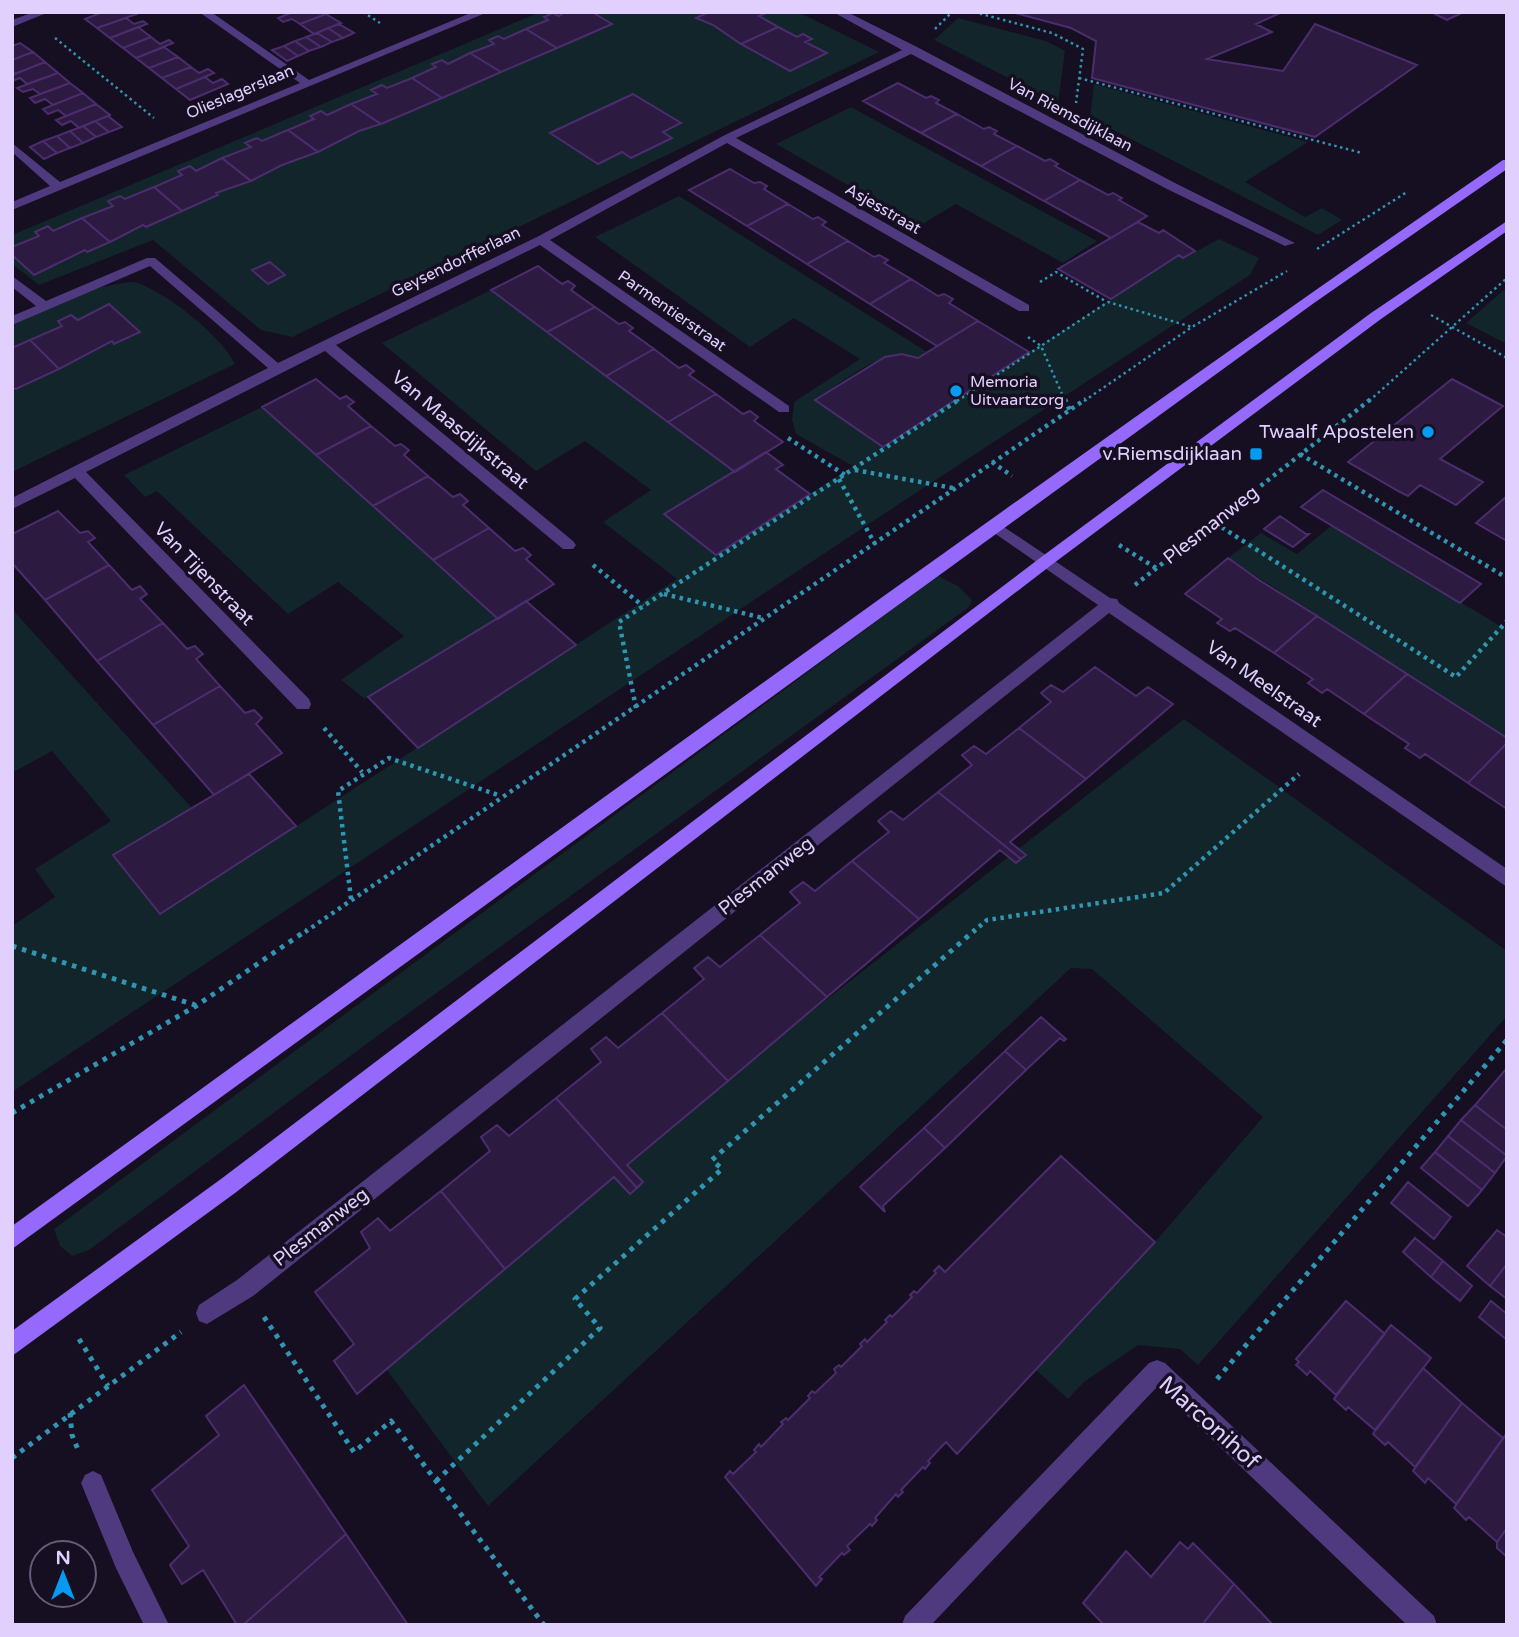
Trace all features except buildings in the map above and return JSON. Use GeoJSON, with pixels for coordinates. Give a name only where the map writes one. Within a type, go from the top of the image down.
{"type":"FeatureCollection","features":[{"type":"Feature","properties":{"kind":"main road"},"geometry":{"type":"LineString","coordinates":[[12,1239],[558,840],[1297,308],[1507,163]]}},
{"type":"Feature","properties":{"kind":"main road"},"geometry":{"type":"LineString","coordinates":[[12,1345],[260,1161],[1045,562],[1376,316],[1507,225]]}},
{"type":"Feature","properties":{"kind":"street"},"geometry":{"type":"LineString","coordinates":[[12,24],[44,12]]}},
{"type":"Feature","properties":{"kind":"street"},"geometry":{"type":"LineString","coordinates":[[204,12],[307,83]]}},
{"type":"Feature","properties":{"kind":"street","name":"Olieslagerslaan"},"geometry":{"type":"LineString","coordinates":[[12,206],[483,12]]}},
{"type":"Feature","properties":{"kind":"street","name":"Van Riemsdijklaan"},"geometry":{"type":"LineString","coordinates":[[838,12],[913,49],[1068,133],[1289,243]]}},
{"type":"Feature","properties":{"kind":"street","name":"Geysendorfferlaan"},"geometry":{"type":"LineString","coordinates":[[12,504],[277,369],[541,240],[727,138],[913,49]]}},
{"type":"Feature","properties":{"kind":"street","name":"Asjesstraat"},"geometry":{"type":"LineString","coordinates":[[727,138],[1024,308]]}},
{"type":"Feature","properties":{"kind":"street"},"geometry":{"type":"LineString","coordinates":[[12,146],[58,187]]}},
{"type":"Feature","properties":{"kind":"street","name":"Parmentierstraat"},"geometry":{"type":"LineString","coordinates":[[541,240],[784,409]]}},
{"type":"Feature","properties":{"kind":"street"},"geometry":{"type":"LineString","coordinates":[[12,321],[152,261],[277,369]]}},
{"type":"Feature","properties":{"kind":"street"},"geometry":{"type":"LineString","coordinates":[[12,280],[45,307]]}},
{"type":"Feature","properties":{"kind":"street","name":"Van Maasdijkstraat"},"geometry":{"type":"LineString","coordinates":[[327,345],[568,545]]}},
{"type":"Feature","properties":{"kind":"street","name":"Van Tijenstraat"},"geometry":{"type":"LineString","coordinates":[[77,472],[303,704]]}},
{"type":"Feature","properties":{"kind":"street","name":"Van Meelstraat"},"geometry":{"type":"LineString","coordinates":[[995,526],[1045,562],[1111,603],[1507,879]]}},
{"type":"Feature","properties":{"kind":"street","name":"Plesmanweg"},"geometry":{"type":"LineString","coordinates":[[207,1312],[244,1288],[1111,603]]}},
{"type":"Feature","properties":{"kind":"street","name":"Marconihof"},"geometry":{"type":"LineString","coordinates":[[914,1625],[1157,1371],[1425,1625]]}},
{"type":"Feature","properties":{"kind":"street"},"geometry":{"type":"LineString","coordinates":[[93,1483],[124,1560],[157,1625]]}},
{"type":"Feature","properties":{"kind":"path"},"geometry":{"type":"LineString","coordinates":[[974,12],[1052,33],[1083,49],[1073,121],[1068,133]]}},
{"type":"Feature","properties":{"kind":"path"},"geometry":{"type":"LineString","coordinates":[[29,18],[178,137]]}},
{"type":"Feature","properties":{"kind":"path"},"geometry":{"type":"LineString","coordinates":[[1079,78],[1362,153]]}},
{"type":"Feature","properties":{"kind":"path"},"geometry":{"type":"LineString","coordinates":[[12,1113],[196,1006],[1192,327],[1294,265]]}},
{"type":"Feature","properties":{"kind":"path"},"geometry":{"type":"LineString","coordinates":[[1010,300],[1056,272],[1108,302],[1192,327]]}},
{"type":"Feature","properties":{"kind":"path","name":"Plesmanweg"},"geometry":{"type":"LineString","coordinates":[[1111,603],[1399,377],[1507,278]]}},
{"type":"Feature","properties":{"kind":"path"},"geometry":{"type":"LineString","coordinates":[[636,708],[620,622],[1108,302]]}},
{"type":"Feature","properties":{"kind":"path"},"geometry":{"type":"LineString","coordinates":[[1451,328],[1507,358]]}},
{"type":"Feature","properties":{"kind":"path"},"geometry":{"type":"LineString","coordinates":[[1041,346],[1069,411]]}},
{"type":"Feature","properties":{"kind":"path"},"geometry":{"type":"LineString","coordinates":[[784,409],[765,423],[845,475]]}},
{"type":"Feature","properties":{"kind":"path"},"geometry":{"type":"LineString","coordinates":[[1300,454],[1507,578]]}},
{"type":"Feature","properties":{"kind":"path"},"geometry":{"type":"LineString","coordinates":[[854,470],[954,488]]}},
{"type":"Feature","properties":{"kind":"path"},"geometry":{"type":"LineString","coordinates":[[839,479],[875,544]]}},
{"type":"Feature","properties":{"kind":"path"},"geometry":{"type":"LineString","coordinates":[[1215,523],[1456,677],[1507,621]]}},
{"type":"Feature","properties":{"kind":"path"},"geometry":{"type":"LineString","coordinates":[[568,545],[643,607]]}},
{"type":"Feature","properties":{"kind":"path"},"geometry":{"type":"LineString","coordinates":[[663,593],[763,618]]}},
{"type":"Feature","properties":{"kind":"path"},"geometry":{"type":"LineString","coordinates":[[303,704],[362,772]]}},
{"type":"Feature","properties":{"kind":"path"},"geometry":{"type":"LineString","coordinates":[[436,1481],[600,1328],[575,1298],[722,1169],[712,1160],[987,920],[1164,893],[1324,751]]}},
{"type":"Feature","properties":{"kind":"path"},"geometry":{"type":"LineString","coordinates":[[351,900],[338,791],[362,772],[389,758],[502,797]]}},
{"type":"Feature","properties":{"kind":"path"},"geometry":{"type":"LineString","coordinates":[[12,946],[196,1006]]}},
{"type":"Feature","properties":{"kind":"path"},"geometry":{"type":"LineString","coordinates":[[1193,1406],[1507,1040]]}},
{"type":"Feature","properties":{"kind":"path"},"geometry":{"type":"LineString","coordinates":[[244,1288],[354,1452],[391,1421],[544,1625]]}},
{"type":"Feature","properties":{"kind":"path"},"geometry":{"type":"LineString","coordinates":[[12,1458],[207,1312]]}},
{"type":"Feature","properties":{"kind":"shaded area"},"geometry":{"type":"Polygon","coordinates":[[[540,12],[798,12],[879,52],[292,337],[261,330],[153,240],[39,285],[12,264],[12,235],[540,12]]]}},
{"type":"Feature","properties":{"kind":"shaded area"},"geometry":{"type":"Polygon","coordinates":[[[958,18],[1046,41],[1065,51],[1058,103],[934,40],[958,18]]]}},
{"type":"Feature","properties":{"kind":"shaded area"},"geometry":{"type":"Polygon","coordinates":[[[1094,84],[1308,142],[1245,182],[1305,217],[1322,208],[1342,220],[1318,235],[1090,118],[1094,84]]]}},
{"type":"Feature","properties":{"kind":"shaded area"},"geometry":{"type":"Polygon","coordinates":[[[851,107],[1097,241],[1063,263],[956,204],[919,226],[776,144],[851,107]]]}},
{"type":"Feature","properties":{"kind":"shaded area"},"geometry":{"type":"Polygon","coordinates":[[[679,196],[927,352],[918,358],[892,356],[864,367],[815,400],[883,447],[1179,255],[1184,258],[1219,239],[1259,258],[1250,275],[902,502],[12,1092],[12,926],[55,897],[35,869],[111,821],[52,751],[12,773],[12,609],[192,808],[161,914],[677,579],[603,522],[651,490],[585,441],[536,471],[382,343],[491,290],[734,471],[664,514],[716,555],[853,466],[796,434],[792,420],[794,402],[860,359],[794,318],[750,347],[595,237],[679,196]]]}},
{"type":"Feature","properties":{"kind":"shaded area"},"geometry":{"type":"Polygon","coordinates":[[[135,282],[162,295],[191,316],[218,340],[235,364],[12,472],[12,325],[87,292],[135,282]]]}},
{"type":"Feature","properties":{"kind":"shaded area"},"geometry":{"type":"Polygon","coordinates":[[[1507,287],[1507,344],[1466,323],[1507,287]]]}},
{"type":"Feature","properties":{"kind":"shaded area"},"geometry":{"type":"Polygon","coordinates":[[[262,407],[498,619],[365,699],[341,680],[404,636],[338,582],[288,614],[157,491],[145,497],[124,475],[262,407]]]}},
{"type":"Feature","properties":{"kind":"shaded area"},"geometry":{"type":"Polygon","coordinates":[[[1332,525],[1507,630],[1507,738],[1228,558],[1261,533],[1297,554],[1332,525]]]}},
{"type":"Feature","properties":{"kind":"shaded area"},"geometry":{"type":"Polygon","coordinates":[[[938,576],[958,586],[972,600],[969,607],[380,1034],[89,1250],[72,1256],[60,1246],[54,1229],[938,576]]]}},
{"type":"Feature","properties":{"kind":"shaded area"},"geometry":{"type":"Polygon","coordinates":[[[1184,719],[1507,951],[1507,1016],[1198,1365],[1180,1349],[1138,1345],[1084,1382],[1068,1399],[1036,1370],[1155,1242],[1263,1117],[1092,969],[1071,968],[488,1506],[375,1354],[1184,719]]]}},
{"type":"Feature","properties":{"kind":"place","name":"Memoria Uitvaartzorg"},"geometry":{"type":"Point","coordinates":[956,391]}},
{"type":"Feature","properties":{"kind":"place","name":"Twaalf Apostelen"},"geometry":{"type":"Point","coordinates":[1428,432]}},
{"type":"Feature","properties":{"kind":"place","name":"v.Riemsdijklaan"},"geometry":{"type":"Point","coordinates":[1256,454]}}]}
